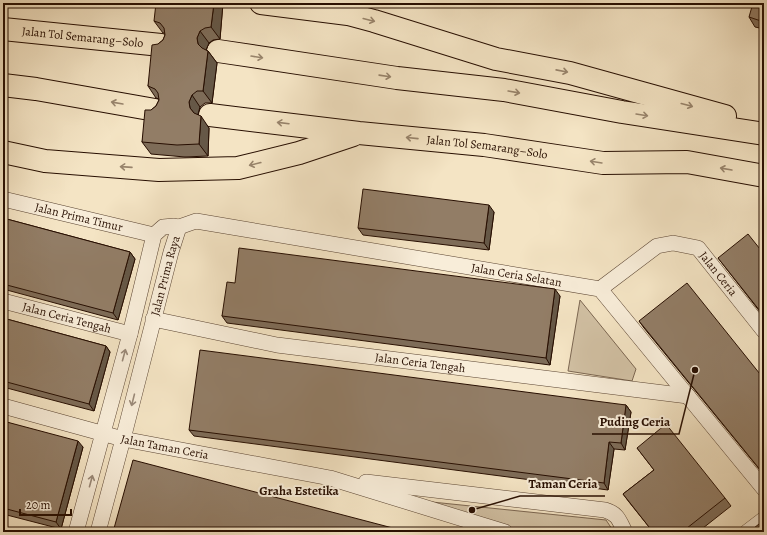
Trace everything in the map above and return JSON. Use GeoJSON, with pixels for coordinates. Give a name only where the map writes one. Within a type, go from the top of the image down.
{"type":"FeatureCollection","features":[{"type":"Feature","properties":{"kind":"highway"},"geometry":{"type":"LineString","coordinates":[[261,3],[348,14],[496,59],[570,73],[702,109],[764,128]]}},
{"type":"Feature","properties":{"kind":"highway","name":"Jalan Tol Semarang–Solo"},"geometry":{"type":"LineString","coordinates":[[3,29],[161,44]]}},
{"type":"Feature","properties":{"kind":"highway"},"geometry":{"type":"LineString","coordinates":[[218,51],[389,77],[504,90],[622,112],[764,134]]}},
{"type":"Feature","properties":{"kind":"highway"},"geometry":{"type":"LineString","coordinates":[[3,85],[36,89],[155,110]]}},
{"type":"Feature","properties":{"kind":"highway","name":"Jalan Tol Semarang–Solo"},"geometry":{"type":"LineString","coordinates":[[210,115],[484,145],[603,163],[687,162],[764,176]]}},
{"type":"Feature","properties":{"kind":"highway"},"geometry":{"type":"LineString","coordinates":[[3,152],[45,161],[160,170],[238,168],[299,153],[359,132]]}},
{"type":"Feature","properties":{"kind":"street","name":"Jalan Prima Timur"},"geometry":{"type":"LineString","coordinates":[[3,200],[154,235]]}},
{"type":"Feature","properties":{"kind":"street","name":"Jalan Ceria Selatan"},"geometry":{"type":"LineString","coordinates":[[179,227],[196,221],[600,289]]}},
{"type":"Feature","properties":{"kind":"street","name":"Jalan Prima Raya"},"geometry":{"type":"LineString","coordinates":[[76,532],[130,334],[154,235],[162,227],[179,227],[153,319],[124,438],[98,532]]}},
{"type":"Feature","properties":{"kind":"street","name":"Jalan Ceria"},"geometry":{"type":"LineString","coordinates":[[600,289],[657,246],[673,243],[698,248],[764,330]]}},
{"type":"Feature","properties":{"kind":"street"},"geometry":{"type":"LineString","coordinates":[[600,289],[764,489]]}},
{"type":"Feature","properties":{"kind":"street","name":"Jalan Ceria Tengah"},"geometry":{"type":"LineString","coordinates":[[3,301],[130,334]]}},
{"type":"Feature","properties":{"kind":"street","name":"Jalan Ceria Tengah"},"geometry":{"type":"LineString","coordinates":[[153,319],[277,344],[688,396]]}},
{"type":"Feature","properties":{"kind":"street","name":"Jalan Taman Ceria"},"geometry":{"type":"LineString","coordinates":[[3,406],[103,434],[330,478],[605,510],[618,516],[625,532]]}},
{"type":"Feature","properties":{"kind":"street","name":"Jalan Taman Ceria"},"geometry":{"type":"LineString","coordinates":[[330,478],[505,532]]}},
{"type":"Feature","properties":{"kind":"street"},"geometry":{"type":"LineString","coordinates":[[748,532],[764,519]]}},
{"type":"Feature","properties":{"kind":"shaded area"},"geometry":{"type":"Polygon","coordinates":[[[580,300],[636,369],[632,381],[568,371],[580,300]]]}},
{"type":"Feature","properties":{"kind":"shaded area"},"geometry":{"type":"Polygon","coordinates":[[[403,499],[606,520],[614,532],[519,532],[403,499]]]}},
{"type":"Feature","properties":{"kind":"building"},"geometry":{"type":"Polygon","coordinates":[[[156,3],[214,3],[211,27],[200,31],[197,38],[198,44],[208,51],[203,91],[197,91],[192,95],[189,102],[190,108],[194,113],[201,116],[199,144],[177,145],[142,142],[145,110],[151,110],[156,106],[159,100],[158,93],[155,89],[148,86],[152,45],[158,44],[163,40],[165,35],[164,28],[160,23],[154,21],[156,3]]]}},
{"type":"Feature","properties":{"kind":"building"},"geometry":{"type":"Polygon","coordinates":[[[753,3],[764,3],[764,22],[749,17],[753,3]]]}},
{"type":"Feature","properties":{"kind":"building"},"geometry":{"type":"Polygon","coordinates":[[[363,189],[489,205],[484,243],[358,228],[363,189]]]}},
{"type":"Feature","properties":{"kind":"building"},"geometry":{"type":"Polygon","coordinates":[[[3,218],[130,252],[113,313],[3,284],[3,218]]]}},
{"type":"Feature","properties":{"kind":"building"},"geometry":{"type":"Polygon","coordinates":[[[748,234],[764,254],[764,316],[718,258],[748,234]]]}},
{"type":"Feature","properties":{"kind":"building"},"geometry":{"type":"Polygon","coordinates":[[[239,248],[555,289],[546,358],[222,316],[227,282],[235,283],[239,248]]]}},
{"type":"Feature","properties":{"kind":"building"},"geometry":{"type":"Polygon","coordinates":[[[687,283],[764,379],[764,470],[762,472],[639,321],[687,283]]]}},
{"type":"Feature","properties":{"kind":"building"},"geometry":{"type":"Polygon","coordinates":[[[3,318],[106,346],[89,404],[3,381],[3,318]]]}},
{"type":"Feature","properties":{"kind":"building"},"geometry":{"type":"Polygon","coordinates":[[[200,350],[626,405],[621,443],[609,442],[604,483],[189,430],[200,350]]]}},
{"type":"Feature","properties":{"kind":"building"},"geometry":{"type":"Polygon","coordinates":[[[3,421],[78,441],[56,522],[3,508],[3,421]]]}},
{"type":"Feature","properties":{"kind":"building"},"geometry":{"type":"Polygon","coordinates":[[[666,424],[725,498],[682,532],[653,532],[623,494],[654,470],[637,448],[666,424]]]}},
{"type":"Feature","properties":{"kind":"building"},"geometry":{"type":"Polygon","coordinates":[[[133,460],[408,532],[113,532],[133,460]]]}},
{"type":"Feature","properties":{"kind":"building"},"geometry":{"type":"Polygon","coordinates":[[[764,520],[764,532],[749,532],[764,520]]]}},
{"type":"Feature","properties":{"kind":"place","name":"Puding Ceria"},"geometry":{"type":"Point","coordinates":[695,370]}},
{"type":"Feature","properties":{"kind":"place","name":"Taman Ceria"},"geometry":{"type":"Point","coordinates":[472,510]}},
{"type":"Feature","properties":{"kind":"district","name":"Graha Estetika"},"geometry":{"type":"Point","coordinates":[299,490]}}]}
